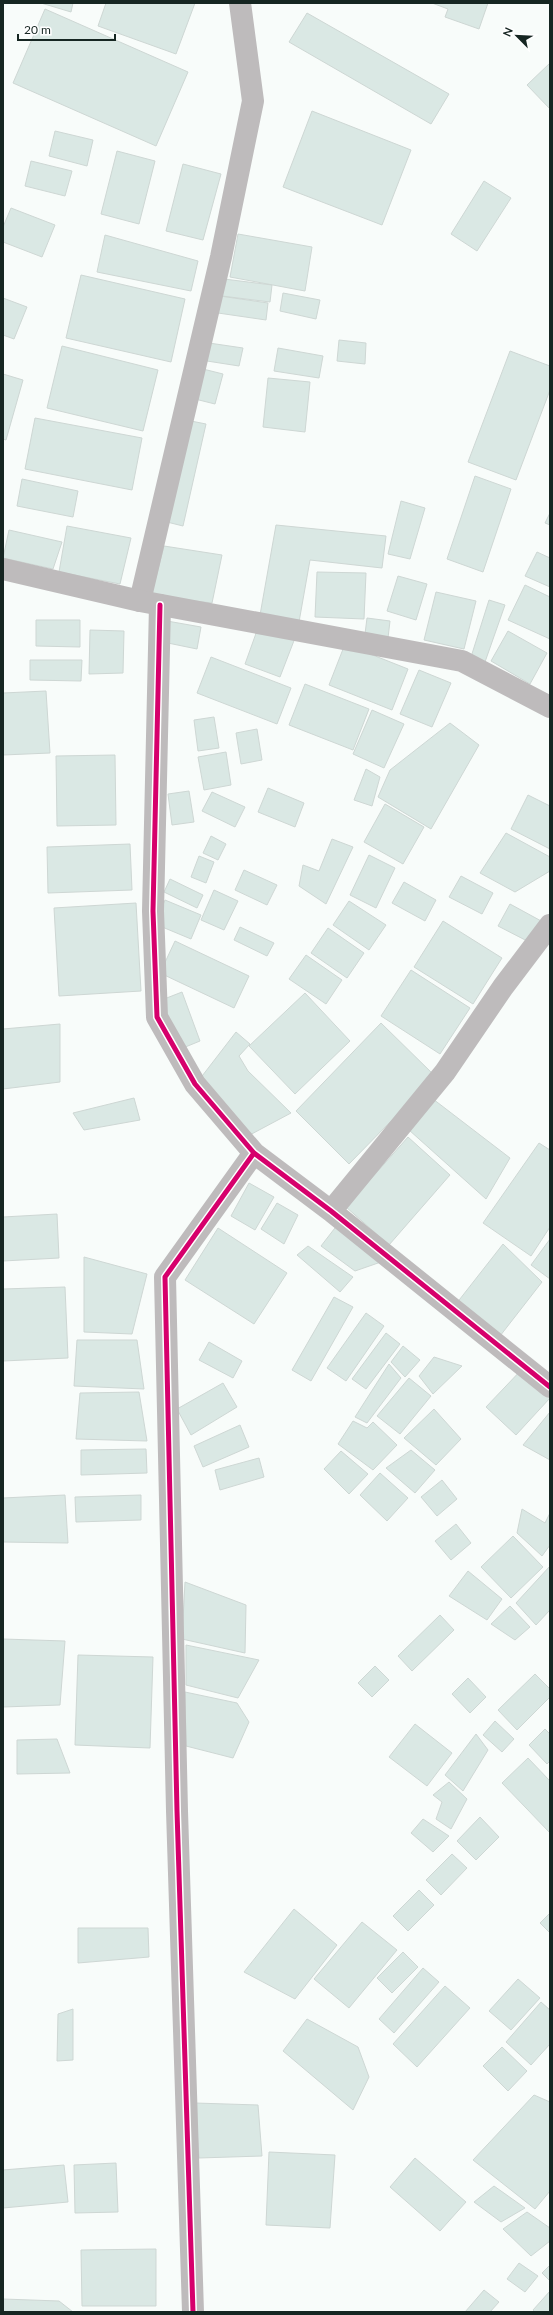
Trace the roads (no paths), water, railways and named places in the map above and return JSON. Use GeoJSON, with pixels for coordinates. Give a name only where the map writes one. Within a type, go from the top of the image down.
{"type":"FeatureCollection","features":[{"type":"Feature","properties":{"kind":"street"},"geometry":{"type":"LineString","coordinates":[[240,3],[253,101],[150,603],[153,911],[157,1017],[195,1084],[254,1154],[331,1211],[550,1387]]}},
{"type":"Feature","properties":{"kind":"street"},"geometry":{"type":"LineString","coordinates":[[3,569],[150,603],[462,661],[550,707]]}},
{"type":"Feature","properties":{"kind":"street"},"geometry":{"type":"LineString","coordinates":[[331,1211],[446,1072],[503,988],[550,925]]}},
{"type":"Feature","properties":{"kind":"street"},"geometry":{"type":"LineString","coordinates":[[193,2312],[177,1811],[165,1277],[254,1154]]}}]}
